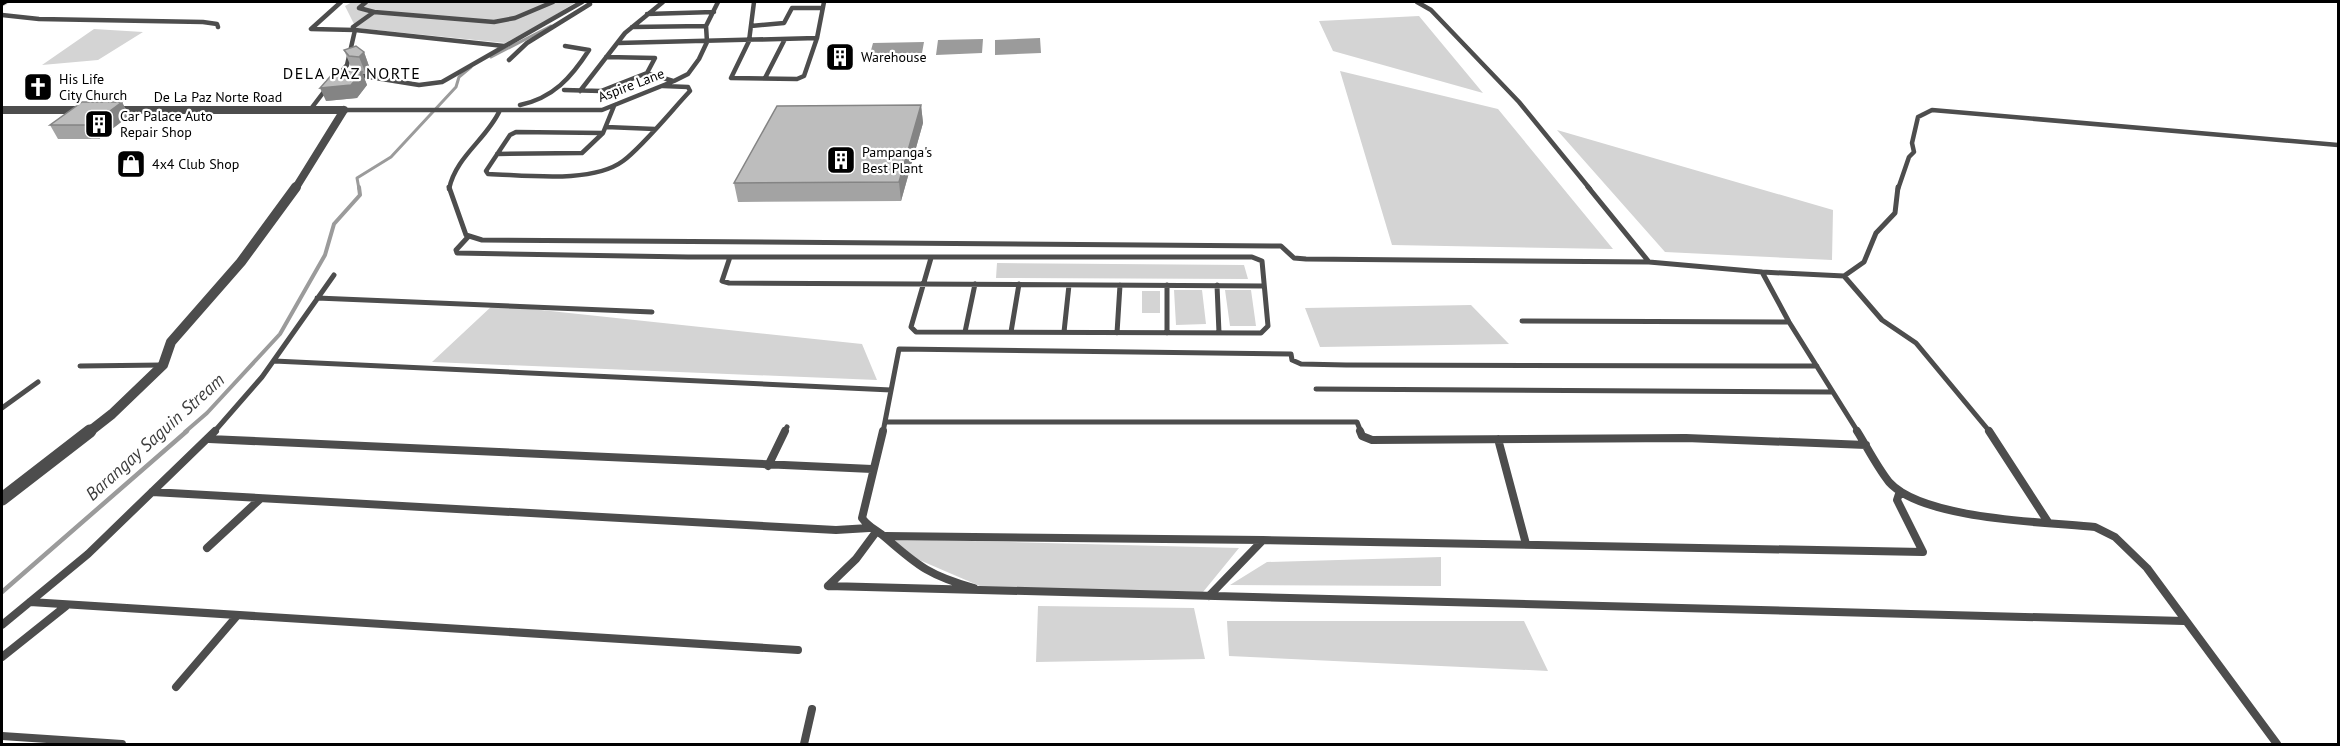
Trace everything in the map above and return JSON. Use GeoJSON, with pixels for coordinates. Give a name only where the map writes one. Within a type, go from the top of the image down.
{"type":"FeatureCollection","features":[{"type":"Feature","properties":{"kind":"street"},"geometry":{"type":"LineString","coordinates":[[341,2],[310,28],[355,30],[505,46]]}},
{"type":"Feature","properties":{"kind":"street"},"geometry":{"type":"LineString","coordinates":[[366,2],[359,8],[374,12],[494,22],[515,18],[553,2]]}},
{"type":"Feature","properties":{"kind":"street"},"geometry":{"type":"LineString","coordinates":[[339,76],[372,76],[431,85],[442,82],[582,2],[590,4],[527,44],[509,60]]}},
{"type":"Feature","properties":{"kind":"street"},"geometry":{"type":"LineString","coordinates":[[580,91],[632,27],[663,2]]}},
{"type":"Feature","properties":{"kind":"street"},"geometry":{"type":"LineString","coordinates":[[707,42],[706,27],[718,2]]}},
{"type":"Feature","properties":{"kind":"street"},"geometry":{"type":"LineString","coordinates":[[754,2],[749,41],[729,76],[797,79],[804,76],[817,38],[824,2]]}},
{"type":"Feature","properties":{"kind":"street"},"geometry":{"type":"LineString","coordinates":[[1417,2],[1431,10],[1520,102],[1649,262]]}},
{"type":"Feature","properties":{"kind":"street"},"geometry":{"type":"LineString","coordinates":[[751,26],[784,23],[792,8],[822,8]]}},
{"type":"Feature","properties":{"kind":"street"},"geometry":{"type":"LineString","coordinates":[[310,110],[347,65],[355,30],[353,27],[374,12]]}},
{"type":"Feature","properties":{"kind":"street"},"geometry":{"type":"LineString","coordinates":[[646,14],[714,12]]}},
{"type":"Feature","properties":{"kind":"street"},"geometry":{"type":"LineString","coordinates":[[2,15],[39,19],[203,22],[217,24],[218,27]]}},
{"type":"Feature","properties":{"kind":"street"},"geometry":{"type":"LineString","coordinates":[[632,27],[706,27]]}},
{"type":"Feature","properties":{"kind":"street"},"geometry":{"type":"LineString","coordinates":[[618,43],[817,38]]}},
{"type":"Feature","properties":{"kind":"street"},"geometry":{"type":"LineString","coordinates":[[765,78],[785,39]]}},
{"type":"Feature","properties":{"kind":"street","name":"Aspire Lane"},"geometry":{"type":"LineString","coordinates":[[444,108],[594,111],[614,106],[688,74],[707,42]]}},
{"type":"Feature","properties":{"kind":"street"},"geometry":{"type":"LineString","coordinates":[[509,110],[543,100],[573,74],[589,50],[565,46]]}},
{"type":"Feature","properties":{"kind":"street"},"geometry":{"type":"LineString","coordinates":[[606,57],[655,58],[647,74]]}},
{"type":"Feature","properties":{"kind":"street"},"geometry":{"type":"LineString","coordinates":[[564,90],[601,91],[647,74],[674,81]]}},
{"type":"Feature","properties":{"kind":"street"},"geometry":{"type":"LineString","coordinates":[[603,133],[516,132],[510,135],[486,171],[489,174],[571,175],[610,168],[623,161],[690,91],[688,87],[663,86]]}},
{"type":"Feature","properties":{"kind":"street"},"geometry":{"type":"LineString","coordinates":[[498,154],[582,153],[603,133],[614,106]]}},
{"type":"Feature","properties":{"kind":"street","name":"De La Paz Norte Road"},"geometry":{"type":"LineString","coordinates":[[103,110],[444,108]]}},
{"type":"Feature","properties":{"kind":"street"},"geometry":{"type":"LineString","coordinates":[[2,110],[92,110]]}},
{"type":"Feature","properties":{"kind":"street"},"geometry":{"type":"LineString","coordinates":[[2,499],[112,414],[163,365],[171,342],[241,262],[286,202],[344,110]]}},
{"type":"Feature","properties":{"kind":"street"},"geometry":{"type":"LineString","coordinates":[[468,237],[449,188],[455,171],[477,140],[495,121],[500,110]]}},
{"type":"Feature","properties":{"kind":"street"},"geometry":{"type":"LineString","coordinates":[[468,237],[482,240],[1281,246],[1294,258],[1306,259],[1649,262],[1762,272],[1844,276],[1863,262],[1876,233],[1895,213],[1898,188],[1909,157],[1914,152],[1912,143],[1918,117],[1932,110],[2338,145]]}},
{"type":"Feature","properties":{"kind":"street"},"geometry":{"type":"LineString","coordinates":[[606,127],[655,129]]}},
{"type":"Feature","properties":{"kind":"street"},"geometry":{"type":"LineString","coordinates":[[468,237],[456,250],[458,253],[463,255],[730,257],[1252,257],[1262,261],[1268,326],[1265,331],[1219,333],[916,332],[911,327],[931,258]]}},
{"type":"Feature","properties":{"kind":"street"},"geometry":{"type":"LineString","coordinates":[[730,257],[721,276],[722,281],[729,283],[1263,286]]}},
{"type":"Feature","properties":{"kind":"street"},"geometry":{"type":"LineString","coordinates":[[1762,272],[1789,322],[1890,483],[1900,490],[1944,509],[2095,527],[2115,537],[2147,568],[2277,744]]}},
{"type":"Feature","properties":{"kind":"street"},"geometry":{"type":"LineString","coordinates":[[2,625],[88,554],[210,439],[221,421],[274,361],[334,275]]}},
{"type":"Feature","properties":{"kind":"street"},"geometry":{"type":"LineString","coordinates":[[1844,276],[1882,320],[1916,343],[1923,351],[1995,438],[2048,522]]}},
{"type":"Feature","properties":{"kind":"street"},"geometry":{"type":"LineString","coordinates":[[965,332],[975,284]]}},
{"type":"Feature","properties":{"kind":"street"},"geometry":{"type":"LineString","coordinates":[[1011,332],[1019,284]]}},
{"type":"Feature","properties":{"kind":"street"},"geometry":{"type":"LineString","coordinates":[[1064,332],[1069,285]]}},
{"type":"Feature","properties":{"kind":"street"},"geometry":{"type":"LineString","coordinates":[[1117,333],[1120,285]]}},
{"type":"Feature","properties":{"kind":"street"},"geometry":{"type":"LineString","coordinates":[[1167,285],[1167,333]]}},
{"type":"Feature","properties":{"kind":"street"},"geometry":{"type":"LineString","coordinates":[[1217,285],[1219,333]]}},
{"type":"Feature","properties":{"kind":"street"},"geometry":{"type":"LineString","coordinates":[[317,298],[652,312]]}},
{"type":"Feature","properties":{"kind":"street"},"geometry":{"type":"LineString","coordinates":[[1522,321],[1789,322]]}},
{"type":"Feature","properties":{"kind":"street"},"geometry":{"type":"LineString","coordinates":[[983,591],[945,580],[913,563],[862,518],[872,469],[886,422],[899,349],[1291,354],[1292,360],[1301,364],[1335,365],[1817,366]]}},
{"type":"Feature","properties":{"kind":"street"},"geometry":{"type":"LineString","coordinates":[[274,361],[891,390]]}},
{"type":"Feature","properties":{"kind":"street"},"geometry":{"type":"LineString","coordinates":[[80,366],[163,365]]}},
{"type":"Feature","properties":{"kind":"street"},"geometry":{"type":"LineString","coordinates":[[2,407],[38,382]]}},
{"type":"Feature","properties":{"kind":"street"},"geometry":{"type":"LineString","coordinates":[[1316,388],[1832,392]]}},
{"type":"Feature","properties":{"kind":"street"},"geometry":{"type":"LineString","coordinates":[[886,422],[1358,422],[1362,436],[1372,440],[1686,438],[1866,445]]}},
{"type":"Feature","properties":{"kind":"street"},"geometry":{"type":"LineString","coordinates":[[768,466],[787,427]]}},
{"type":"Feature","properties":{"kind":"street"},"geometry":{"type":"LineString","coordinates":[[210,439],[872,469]]}},
{"type":"Feature","properties":{"kind":"street"},"geometry":{"type":"LineString","coordinates":[[1498,439],[1526,544]]}},
{"type":"Feature","properties":{"kind":"street"},"geometry":{"type":"LineString","coordinates":[[885,536],[1526,544],[1923,552],[1897,500],[1900,490]]}},
{"type":"Feature","properties":{"kind":"street"},"geometry":{"type":"LineString","coordinates":[[152,492],[836,530],[873,530]]}},
{"type":"Feature","properties":{"kind":"street"},"geometry":{"type":"LineString","coordinates":[[207,548],[260,499]]}},
{"type":"Feature","properties":{"kind":"street"},"geometry":{"type":"LineString","coordinates":[[873,530],[856,559],[828,586],[2184,621]]}},
{"type":"Feature","properties":{"kind":"street"},"geometry":{"type":"LineString","coordinates":[[1209,596],[1263,540]]}},
{"type":"Feature","properties":{"kind":"street"},"geometry":{"type":"LineString","coordinates":[[30,602],[236,617],[798,650]]}},
{"type":"Feature","properties":{"kind":"street"},"geometry":{"type":"LineString","coordinates":[[2,657],[67,606]]}},
{"type":"Feature","properties":{"kind":"street"},"geometry":{"type":"LineString","coordinates":[[176,687],[236,617]]}},
{"type":"Feature","properties":{"kind":"street"},"geometry":{"type":"LineString","coordinates":[[804,744],[812,709]]}},
{"type":"Feature","properties":{"kind":"street"},"geometry":{"type":"LineString","coordinates":[[2,736],[122,744]]}},
{"type":"Feature","properties":{"kind":"shaded area"},"geometry":{"type":"Polygon","coordinates":[[[352,2],[576,2],[533,29],[505,43],[356,28],[345,6],[352,2]]]}},
{"type":"Feature","properties":{"kind":"shaded area"},"geometry":{"type":"Polygon","coordinates":[[[1419,16],[1483,93],[1333,51],[1319,21],[1419,16]]]}},
{"type":"Feature","properties":{"kind":"shaded area"},"geometry":{"type":"Polygon","coordinates":[[[94,29],[143,32],[98,60],[42,65],[94,29]]]}},
{"type":"Feature","properties":{"kind":"shaded area"},"geometry":{"type":"Polygon","coordinates":[[[1040,38],[1041,53],[995,55],[995,40],[1040,38]]]}},
{"type":"Feature","properties":{"kind":"shaded area"},"geometry":{"type":"Polygon","coordinates":[[[983,39],[982,53],[936,55],[938,40],[983,39]]]}},
{"type":"Feature","properties":{"kind":"shaded area"},"geometry":{"type":"Polygon","coordinates":[[[924,42],[922,53],[870,54],[873,43],[924,42]]]}},
{"type":"Feature","properties":{"kind":"shaded area"},"geometry":{"type":"Polygon","coordinates":[[[1340,71],[1498,109],[1613,249],[1392,245],[1340,71]]]}},
{"type":"Feature","properties":{"kind":"shaded area"},"geometry":{"type":"Polygon","coordinates":[[[1557,130],[1833,210],[1832,260],[1665,252],[1557,130]]]}},
{"type":"Feature","properties":{"kind":"shaded area"},"geometry":{"type":"Polygon","coordinates":[[[997,263],[1244,265],[1248,279],[996,278],[997,263]]]}},
{"type":"Feature","properties":{"kind":"shaded area"},"geometry":{"type":"Polygon","coordinates":[[[1174,290],[1202,290],[1206,324],[1176,325],[1174,290]]]}},
{"type":"Feature","properties":{"kind":"shaded area"},"geometry":{"type":"Polygon","coordinates":[[[1225,290],[1251,290],[1256,326],[1230,326],[1225,290]]]}},
{"type":"Feature","properties":{"kind":"shaded area"},"geometry":{"type":"Polygon","coordinates":[[[1142,291],[1160,291],[1160,313],[1142,313],[1142,291]]]}},
{"type":"Feature","properties":{"kind":"shaded area"},"geometry":{"type":"Polygon","coordinates":[[[493,305],[862,344],[877,380],[432,362],[493,305]]]}},
{"type":"Feature","properties":{"kind":"shaded area"},"geometry":{"type":"Polygon","coordinates":[[[1471,305],[1509,344],[1320,347],[1305,308],[1471,305]]]}},
{"type":"Feature","properties":{"kind":"shaded area"},"geometry":{"type":"Polygon","coordinates":[[[892,539],[1239,548],[1203,592],[982,587],[917,559],[892,539]]]}},
{"type":"Feature","properties":{"kind":"shaded area"},"geometry":{"type":"Polygon","coordinates":[[[1441,557],[1441,586],[1230,585],[1267,562],[1441,557]]]}},
{"type":"Feature","properties":{"kind":"shaded area"},"geometry":{"type":"Polygon","coordinates":[[[1038,606],[1194,608],[1205,659],[1036,662],[1038,606]]]}},
{"type":"Feature","properties":{"kind":"shaded area"},"geometry":{"type":"Polygon","coordinates":[[[1227,621],[1524,621],[1548,671],[1229,656],[1227,621]]]}},
{"type":"Feature","properties":{"kind":"building"},"geometry":{"type":"Polygon","coordinates":[[[356,46],[364,52],[359,57],[349,56],[344,50],[356,46]]]}},
{"type":"Feature","properties":{"kind":"building"},"geometry":{"type":"Polygon","coordinates":[[[335,71],[362,72],[351,85],[320,88],[335,71]]]}},
{"type":"Feature","properties":{"kind":"building"},"geometry":{"type":"Polygon","coordinates":[[[82,102],[122,102],[91,125],[50,125],[82,102]]]}},
{"type":"Feature","properties":{"kind":"building","name":"Pampanga's Best Plant"},"geometry":{"type":"Polygon","coordinates":[[[921,105],[899,182],[734,183],[777,106],[921,105]]]}},
{"type":"Feature","properties":{"kind":"waterway"},"geometry":{"type":"LineString","coordinates":[[491,57],[551,26]]}},
{"type":"Feature","properties":{"kind":"waterway"},"geometry":{"type":"LineString","coordinates":[[359,189],[357,178],[391,157],[456,87],[459,77],[471,67]]}},
{"type":"Feature","properties":{"kind":"waterway","name":"Barangay Saguin Stream"},"geometry":{"type":"LineString","coordinates":[[185,432],[207,413],[280,334],[325,255],[334,224],[360,195],[359,187]]}},
{"type":"Feature","properties":{"kind":"waterway","name":"Barangay Saguin Stream"},"geometry":{"type":"LineString","coordinates":[[2,592],[187,431]]}},
{"type":"Feature","properties":{"kind":"place","name":"Warehouse"},"geometry":{"type":"Point","coordinates":[840,57]}},
{"type":"Feature","properties":{"kind":"place","name":"His Life City Church"},"geometry":{"type":"Point","coordinates":[38,87]}},
{"type":"Feature","properties":{"kind":"place","name":"Car Palace Auto Repair Shop"},"geometry":{"type":"Point","coordinates":[99,124]}},
{"type":"Feature","properties":{"kind":"place","name":"Pampanga's Best Plant"},"geometry":{"type":"Point","coordinates":[841,160]}},
{"type":"Feature","properties":{"kind":"place","name":"4x4 Club Shop"},"geometry":{"type":"Point","coordinates":[131,164]}},
{"type":"Feature","properties":{"kind":"district","name":"DELA PAZ NORTE"},"geometry":{"type":"Point","coordinates":[352,73]}}]}
